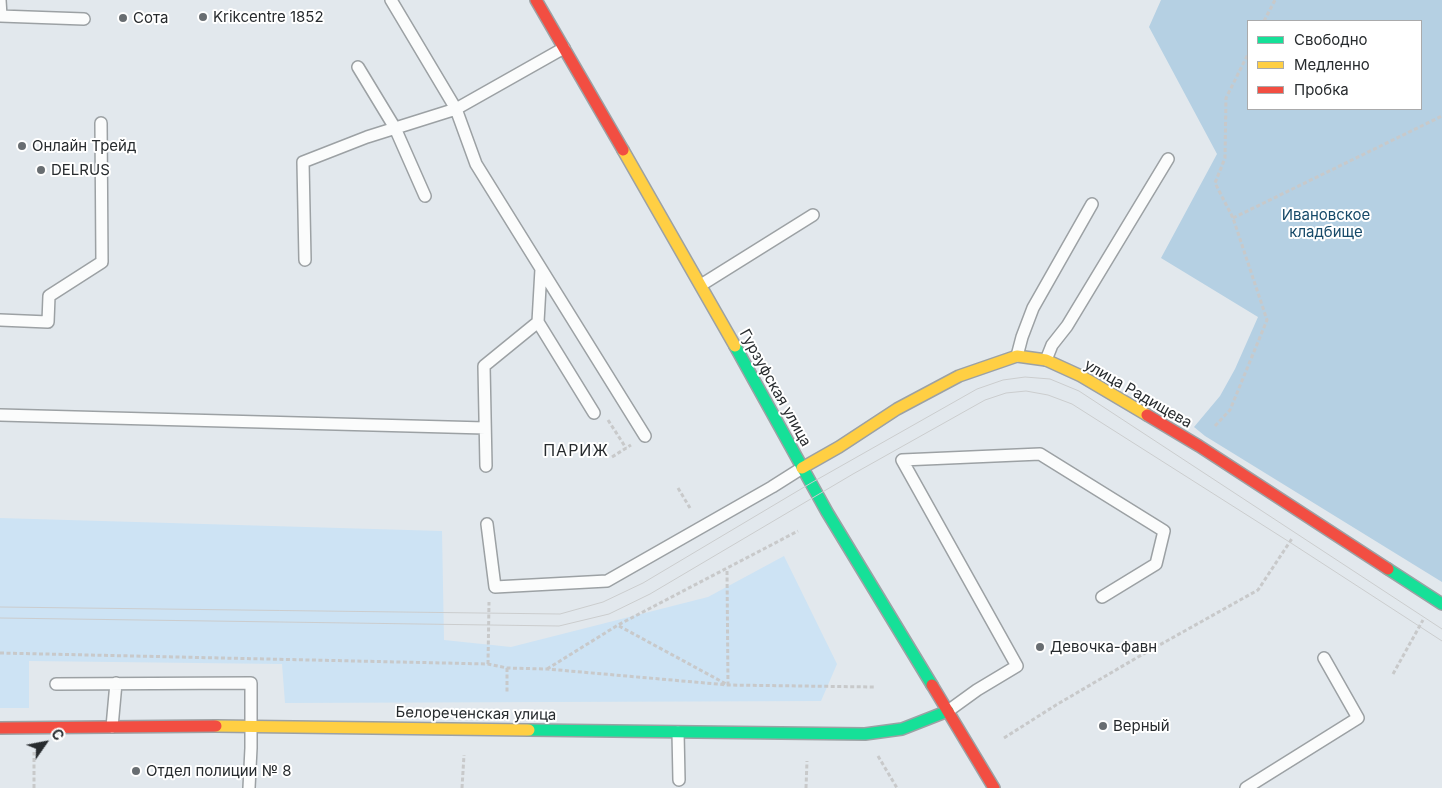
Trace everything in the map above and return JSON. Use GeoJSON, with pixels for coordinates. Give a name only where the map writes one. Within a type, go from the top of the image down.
{"type":"FeatureCollection","features":[{"type":"Feature","properties":{"kind":"street","name":"Гурзуфская улица"},"geometry":{"type":"LineString","coordinates":[[536,0],[701,285],[827,512],[994,788]]}},
{"type":"Feature","properties":{"kind":"street","name":"улица Радищева"},"geometry":{"type":"LineString","coordinates":[[802,468],[839,447],[897,409],[958,376],[1017,356],[1046,360],[1080,376],[1198,446],[1442,604]]}},
{"type":"Feature","properties":{"kind":"street","name":"Белореченская улица"},"geometry":{"type":"LineString","coordinates":[[0,728],[250,726],[865,734],[902,729],[948,711]]}},
{"type":"Feature","properties":{"kind":"lane"},"geometry":{"type":"LineString","coordinates":[[0,0],[0,16],[84,19]]}},
{"type":"Feature","properties":{"kind":"lane"},"geometry":{"type":"LineString","coordinates":[[392,0],[456,109],[476,164],[645,436]]}},
{"type":"Feature","properties":{"kind":"lane"},"geometry":{"type":"LineString","coordinates":[[304,260],[303,162],[395,128],[456,109],[564,48]]}},
{"type":"Feature","properties":{"kind":"lane"},"geometry":{"type":"LineString","coordinates":[[358,66],[395,128],[425,196]]}},
{"type":"Feature","properties":{"kind":"lane"},"geometry":{"type":"LineString","coordinates":[[0,320],[48,322],[49,296],[102,262],[102,122]]}},
{"type":"Feature","properties":{"kind":"lane"},"geometry":{"type":"LineString","coordinates":[[1046,360],[1052,345],[1067,326],[1168,160]]}},
{"type":"Feature","properties":{"kind":"lane"},"geometry":{"type":"LineString","coordinates":[[1017,356],[1033,308],[1092,204]]}},
{"type":"Feature","properties":{"kind":"lane"},"geometry":{"type":"LineString","coordinates":[[701,285],[813,215]]}},
{"type":"Feature","properties":{"kind":"lane"},"geometry":{"type":"LineString","coordinates":[[542,269],[538,322],[594,413]]}},
{"type":"Feature","properties":{"kind":"lane"},"geometry":{"type":"LineString","coordinates":[[486,466],[484,366],[538,322]]}},
{"type":"Feature","properties":{"kind":"lane"},"geometry":{"type":"LineString","coordinates":[[0,415],[485,428]]}},
{"type":"Feature","properties":{"kind":"lane"},"geometry":{"type":"LineString","coordinates":[[948,711],[977,690],[1017,666],[902,460],[1040,454],[1164,532],[1156,564],[1102,597]]}},
{"type":"Feature","properties":{"kind":"lane"},"geometry":{"type":"LineString","coordinates":[[487,524],[495,587],[607,581],[802,468]]}},
{"type":"Feature","properties":{"kind":"lane"},"geometry":{"type":"LineString","coordinates":[[1246,788],[1358,718],[1324,658]]}},
{"type":"Feature","properties":{"kind":"lane"},"geometry":{"type":"LineString","coordinates":[[112,727],[116,683]]}},
{"type":"Feature","properties":{"kind":"lane"},"geometry":{"type":"LineString","coordinates":[[56,684],[250,683],[251,748],[249,788]]}},
{"type":"Feature","properties":{"kind":"lane"},"geometry":{"type":"LineString","coordinates":[[678,732],[679,780]]}},
{"type":"Feature","properties":{"kind":"path"},"geometry":{"type":"LineString","coordinates":[[1265,20],[1275,0]]}},
{"type":"Feature","properties":{"kind":"path"},"geometry":{"type":"LineString","coordinates":[[1198,446],[1230,410],[1267,320],[1232,218],[1215,183],[1225,158],[1226,98],[1247,56]]}},
{"type":"Feature","properties":{"kind":"path"},"geometry":{"type":"LineString","coordinates":[[1232,218],[1442,116]]}},
{"type":"Feature","properties":{"kind":"path"},"geometry":{"type":"LineString","coordinates":[[612,457],[626,448]]}},
{"type":"Feature","properties":{"kind":"path"},"geometry":{"type":"LineString","coordinates":[[678,488],[690,508]]}},
{"type":"Feature","properties":{"kind":"path"},"geometry":{"type":"LineString","coordinates":[[547,668],[618,625],[727,570],[798,530]]}},
{"type":"Feature","properties":{"kind":"path"},"geometry":{"type":"LineString","coordinates":[[1004,738],[1114,671],[1258,590],[1291,543],[1295,532]]}},
{"type":"Feature","properties":{"kind":"path"},"geometry":{"type":"LineString","coordinates":[[727,570],[728,685]]}},
{"type":"Feature","properties":{"kind":"path"},"geometry":{"type":"LineString","coordinates":[[488,664],[489,600]]}},
{"type":"Feature","properties":{"kind":"path"},"geometry":{"type":"LineString","coordinates":[[1393,674],[1424,617]]}},
{"type":"Feature","properties":{"kind":"path"},"geometry":{"type":"LineString","coordinates":[[618,625],[728,685]]}},
{"type":"Feature","properties":{"kind":"path"},"geometry":{"type":"LineString","coordinates":[[0,653],[488,664],[507,668],[547,668],[728,685],[874,687]]}},
{"type":"Feature","properties":{"kind":"path"},"geometry":{"type":"LineString","coordinates":[[507,668],[507,692]]}},
{"type":"Feature","properties":{"kind":"path"},"geometry":{"type":"LineString","coordinates":[[34,788],[35,747]]}},
{"type":"Feature","properties":{"kind":"path"},"geometry":{"type":"LineString","coordinates":[[874,749],[897,788]]}},
{"type":"Feature","properties":{"kind":"path"},"geometry":{"type":"LineString","coordinates":[[462,788],[464,755]]}},
{"type":"Feature","properties":{"kind":"path"},"geometry":{"type":"LineString","coordinates":[[806,788],[808,761]]}},
{"type":"Feature","properties":{"kind":"shaded area"},"geometry":{"type":"Polygon","coordinates":[[[0,518],[442,531],[444,640],[511,647],[708,597],[784,556],[837,664],[821,701],[285,703],[282,664],[29,661],[29,708],[0,708],[0,518]]]}},
{"type":"Feature","properties":{"kind":"green space","name":"Ивановское кладбище"},"geometry":{"type":"Polygon","coordinates":[[[1161,0],[1442,0],[1442,582],[1205,436],[1194,427],[1220,396],[1235,369],[1258,317],[1161,258],[1217,154],[1149,27],[1161,0]]]}},
{"type":"Feature","properties":{"kind":"tram line"},"geometry":{"type":"LineString","coordinates":[[0,607],[560,614],[603,602],[643,583],[811,483],[977,389],[1003,380],[1025,377],[1050,379],[1079,391],[1442,629]]}},
{"type":"Feature","properties":{"kind":"tram line"},"geometry":{"type":"LineString","coordinates":[[0,618],[559,626],[609,614],[650,594],[853,474],[985,400],[1006,393],[1026,391],[1048,395],[1072,404],[1442,641]]}},
{"type":"Feature","properties":{"kind":"traffic: fast"},"geometry":{"type":"LineString","coordinates":[[735,346],[827,512],[932,685]]}},
{"type":"Feature","properties":{"kind":"traffic: fast"},"geometry":{"type":"LineString","coordinates":[[1388,569],[1442,604]]}},
{"type":"Feature","properties":{"kind":"traffic: fast"},"geometry":{"type":"LineString","coordinates":[[529,730],[865,734],[902,729],[948,711]]}},
{"type":"Feature","properties":{"kind":"traffic: slow"},"geometry":{"type":"LineString","coordinates":[[623,150],[735,346]]}},
{"type":"Feature","properties":{"kind":"traffic: slow"},"geometry":{"type":"LineString","coordinates":[[802,468],[839,447],[897,409],[959,376],[1017,356],[1046,360],[1081,376],[1147,415]]}},
{"type":"Feature","properties":{"kind":"traffic: slow"},"geometry":{"type":"LineString","coordinates":[[216,726],[529,730]]}},
{"type":"Feature","properties":{"kind":"traffic: jam"},"geometry":{"type":"LineString","coordinates":[[536,0],[623,150]]}},
{"type":"Feature","properties":{"kind":"traffic: jam"},"geometry":{"type":"LineString","coordinates":[[1147,415],[1199,446],[1388,569]]}},
{"type":"Feature","properties":{"kind":"traffic: jam"},"geometry":{"type":"LineString","coordinates":[[932,685],[994,788]]}},
{"type":"Feature","properties":{"kind":"traffic: jam"},"geometry":{"type":"LineString","coordinates":[[0,728],[216,726]]}},
{"type":"Feature","properties":{"kind":"place","name":"Krikcentre 1852"},"geometry":{"type":"Point","coordinates":[203,17]}},
{"type":"Feature","properties":{"kind":"place","name":"Сота"},"geometry":{"type":"Point","coordinates":[123,18]}},
{"type":"Feature","properties":{"kind":"place","name":"Онлайн Трейд"},"geometry":{"type":"Point","coordinates":[22,146]}},
{"type":"Feature","properties":{"kind":"place","name":"DELRUS"},"geometry":{"type":"Point","coordinates":[41,170]}},
{"type":"Feature","properties":{"kind":"place","name":"Девочка-фавн"},"geometry":{"type":"Point","coordinates":[1040,647]}},
{"type":"Feature","properties":{"kind":"place","name":"Верный"},"geometry":{"type":"Point","coordinates":[1103,726]}},
{"type":"Feature","properties":{"kind":"place","name":"Отдел полиции № 8"},"geometry":{"type":"Point","coordinates":[136,771]}},
{"type":"Feature","properties":{"kind":"district","name":"ПАРИЖ"},"geometry":{"type":"Point","coordinates":[576,451]}}]}
